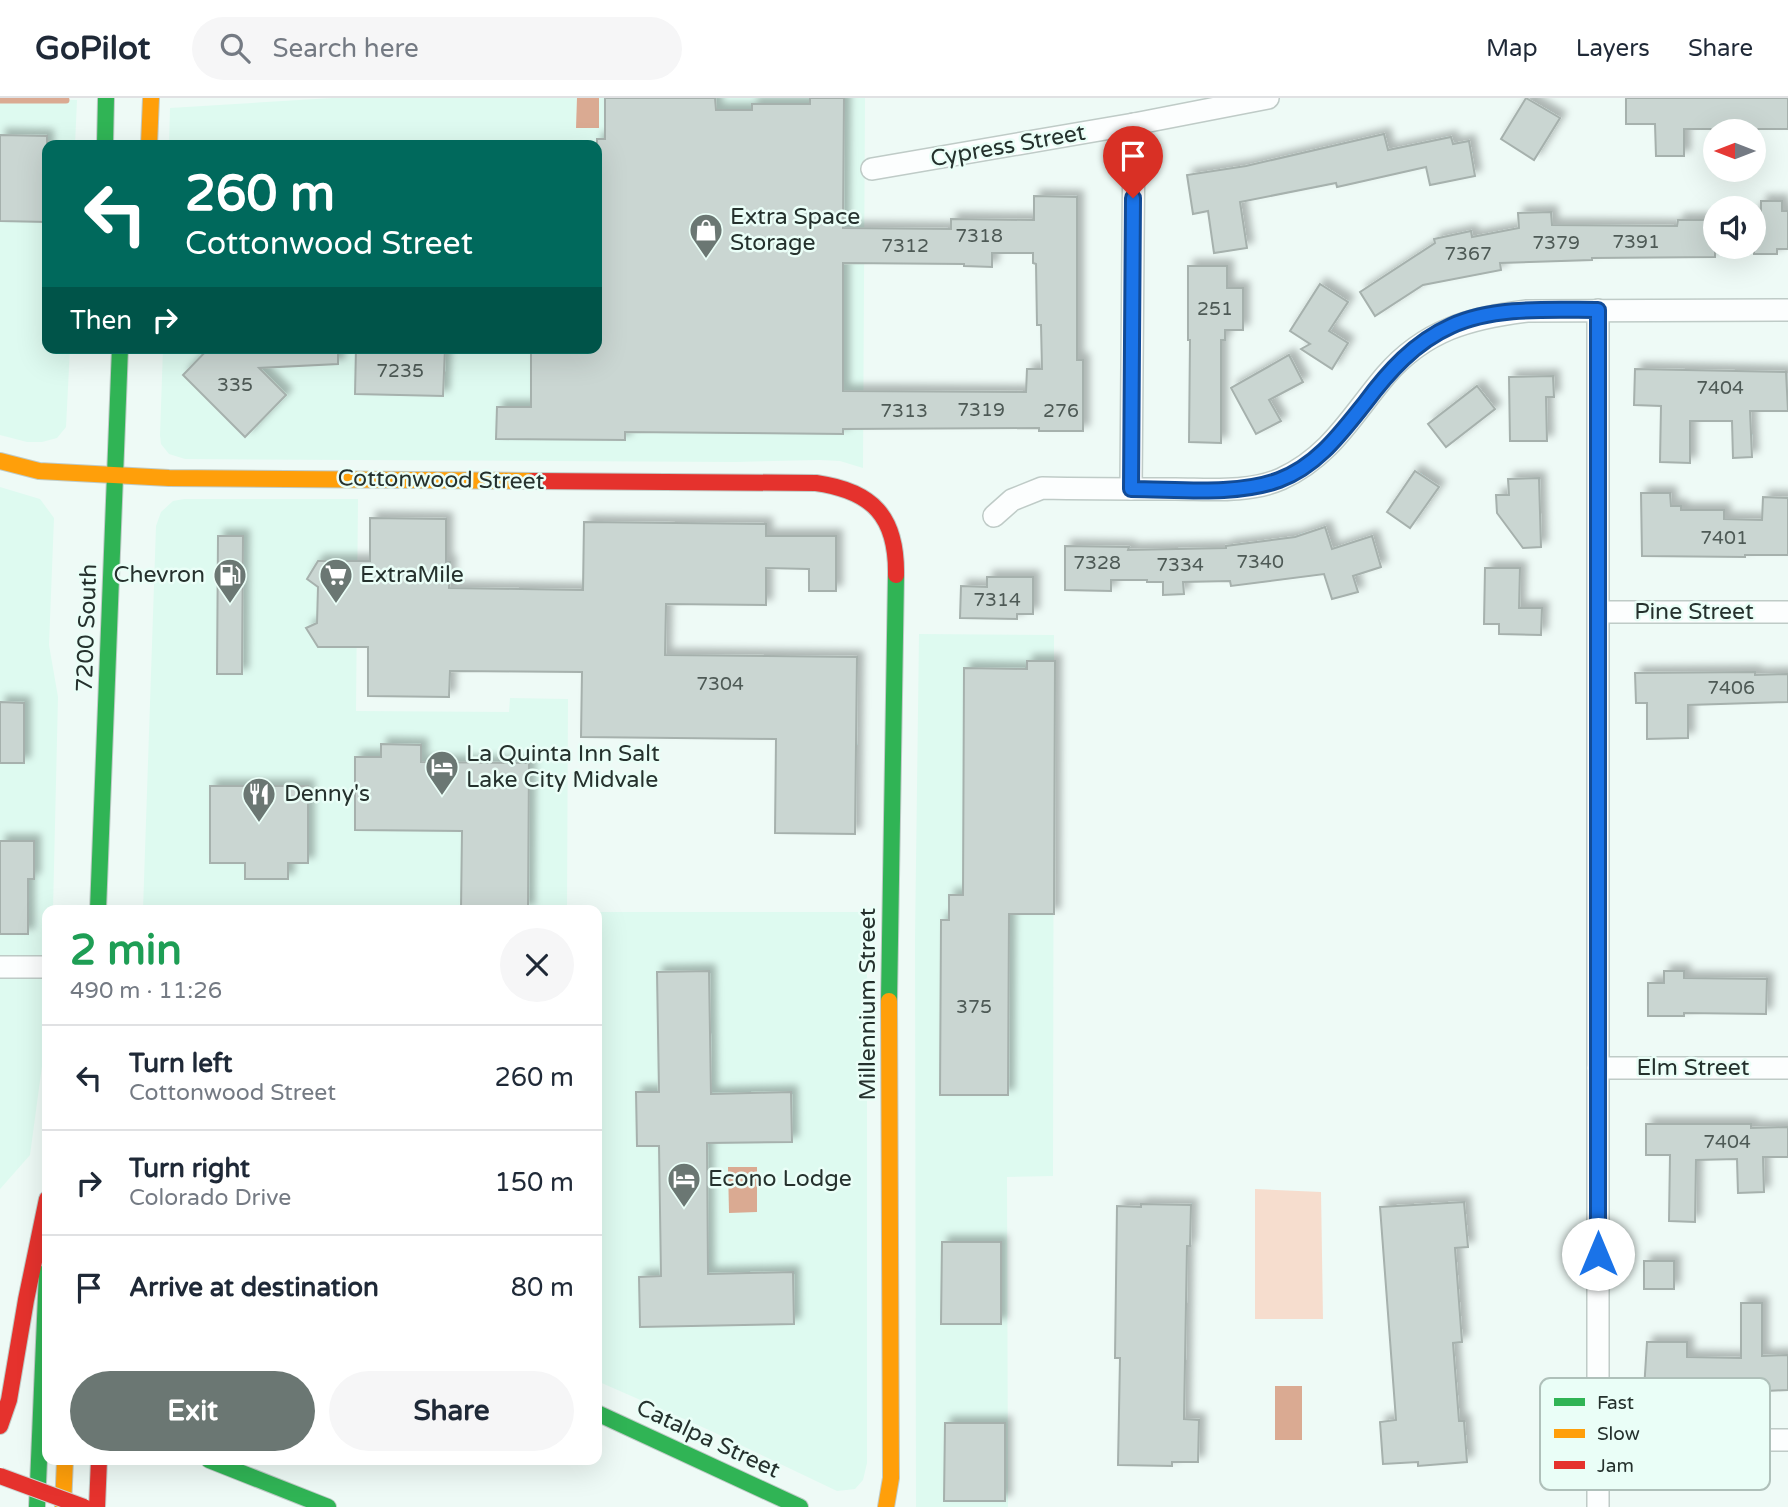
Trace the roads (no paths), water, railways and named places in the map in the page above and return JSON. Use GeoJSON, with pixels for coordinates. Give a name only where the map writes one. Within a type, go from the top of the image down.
{"type":"FeatureCollection","features":[{"type":"Feature","properties":{"kind":"main road"},"geometry":{"type":"LineString","coordinates":[[105,140],[106,98]]}},
{"type":"Feature","properties":{"kind":"main road"},"geometry":{"type":"LineString","coordinates":[[149,140],[151,98]]}},
{"type":"Feature","properties":{"kind":"main road","name":"7200 South"},"geometry":{"type":"LineString","coordinates":[[97,905],[120,354]]}},
{"type":"Feature","properties":{"kind":"main road","name":"Cottonwood Street"},"geometry":{"type":"LineString","coordinates":[[0,461],[39,471],[116,476],[816,483],[837,485],[855,492],[877,507]]}},
{"type":"Feature","properties":{"kind":"main road","name":"Millennium Street"},"geometry":{"type":"LineString","coordinates":[[877,507],[887,519],[896,550],[889,979],[891,1478],[886,1507]]}},
{"type":"Feature","properties":{"kind":"main road"},"geometry":{"type":"LineString","coordinates":[[0,1426],[9,1400],[42,1223]]}},
{"type":"Feature","properties":{"kind":"main road"},"geometry":{"type":"LineString","coordinates":[[37,1507],[42,1390]]}},
{"type":"Feature","properties":{"kind":"main road","name":"Catalpa Street"},"geometry":{"type":"LineString","coordinates":[[602,1415],[800,1507]]}},
{"type":"Feature","properties":{"kind":"main road"},"geometry":{"type":"LineString","coordinates":[[63,1507],[65,1465]]}},
{"type":"Feature","properties":{"kind":"main road"},"geometry":{"type":"LineString","coordinates":[[97,1507],[99,1465]]}},
{"type":"Feature","properties":{"kind":"main road"},"geometry":{"type":"LineString","coordinates":[[222,1465],[328,1507]]}},
{"type":"Feature","properties":{"kind":"main road"},"geometry":{"type":"LineString","coordinates":[[0,1476],[84,1507]]}},
{"type":"Feature","properties":{"kind":"street","name":"Cypress Street"},"geometry":{"type":"LineString","coordinates":[[872,169],[1268,98]]}},
{"type":"Feature","properties":{"kind":"street"},"geometry":{"type":"LineString","coordinates":[[1131,489],[1134,124]]}},
{"type":"Feature","properties":{"kind":"street"},"geometry":{"type":"LineString","coordinates":[[1598,310],[1598,1378]]}},
{"type":"Feature","properties":{"kind":"street"},"geometry":{"type":"LineString","coordinates":[[994,516],[1012,500],[1042,488],[1236,489],[1279,480],[1309,464],[1335,442],[1387,374],[1412,351],[1451,326],[1489,315],[1527,311],[1788,310]]}},
{"type":"Feature","properties":{"kind":"street","name":"Pine Street"},"geometry":{"type":"LineString","coordinates":[[1600,612],[1788,612]]}},
{"type":"Feature","properties":{"kind":"street"},"geometry":{"type":"LineString","coordinates":[[0,967],[42,967]]}},
{"type":"Feature","properties":{"kind":"street","name":"Elm Street"},"geometry":{"type":"LineString","coordinates":[[1598,1068],[1788,1068]]}},
{"type":"Feature","properties":{"kind":"street"},"geometry":{"type":"LineString","coordinates":[[1770,1440],[1788,1440]]}},
{"type":"Feature","properties":{"kind":"waterway"},"geometry":{"type":"LineString","coordinates":[[0,100],[66,100]]}},
{"type":"Feature","properties":{"kind":"place","name":"Extra Space Storage"},"geometry":{"type":"Point","coordinates":[706,260]}},
{"type":"Feature","properties":{"kind":"place","name":"Chevron"},"geometry":{"type":"Point","coordinates":[230,605]}},
{"type":"Feature","properties":{"kind":"place","name":"ExtraMile"},"geometry":{"type":"Point","coordinates":[336,605]}},
{"type":"Feature","properties":{"kind":"place","name":"La Quinta Inn Salt Lake City Midvale"},"geometry":{"type":"Point","coordinates":[442,797]}},
{"type":"Feature","properties":{"kind":"place","name":"Denny's"},"geometry":{"type":"Point","coordinates":[259,824]}},
{"type":"Feature","properties":{"kind":"place","name":"Econo Lodge"},"geometry":{"type":"Point","coordinates":[684,1209]}}]}
